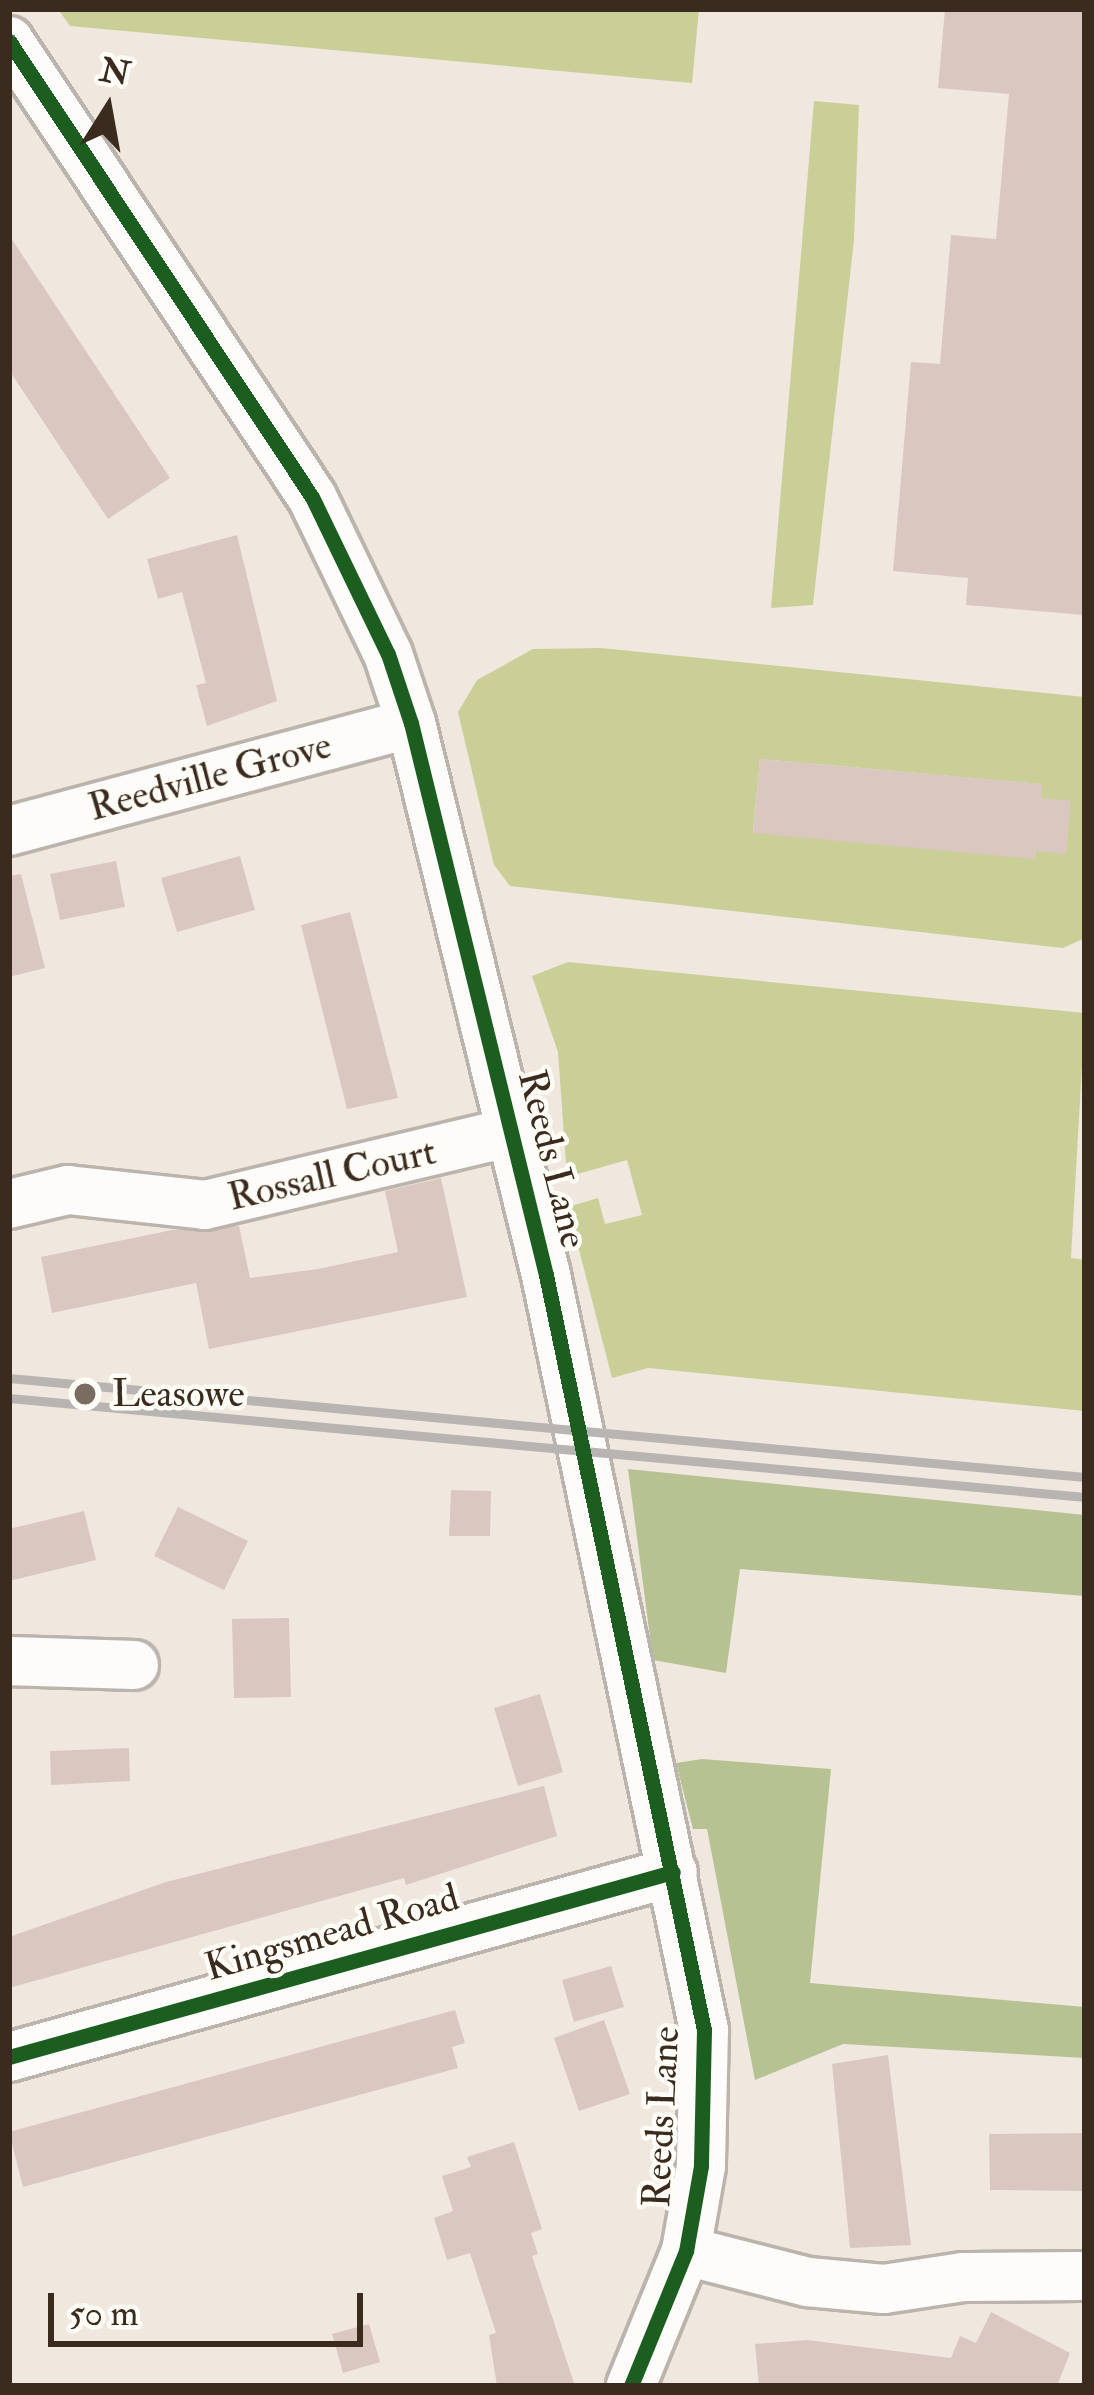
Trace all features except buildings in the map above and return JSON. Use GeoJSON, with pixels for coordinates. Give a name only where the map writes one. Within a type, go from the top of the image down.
{"type":"FeatureCollection","features":[{"type":"Feature","properties":{"kind":"street","name":"Reeds Lane"},"geometry":{"type":"LineString","coordinates":[[9,41],[312,497],[388,654],[411,723],[512,1132],[704,2030],[700,2166],[686,2251],[631,2386]]}},
{"type":"Feature","properties":{"kind":"street","name":"Reedville Grove"},"geometry":{"type":"LineString","coordinates":[[9,831],[411,723]]}},
{"type":"Feature","properties":{"kind":"street","name":"Rossall Court"},"geometry":{"type":"LineString","coordinates":[[9,1204],[68,1190],[205,1205],[512,1132]]}},
{"type":"Feature","properties":{"kind":"street"},"geometry":{"type":"LineString","coordinates":[[9,1660],[134,1665]]}},
{"type":"Feature","properties":{"kind":"street","name":"Kingsmead Road"},"geometry":{"type":"LineString","coordinates":[[9,2057],[673,1872]]}},
{"type":"Feature","properties":{"kind":"street"},"geometry":{"type":"LineString","coordinates":[[686,2251],[808,2282],[884,2288],[963,2277],[1085,2276]]}},
{"type":"Feature","properties":{"kind":"green space"},"geometry":{"type":"Polygon","coordinates":[[[58,9],[699,9],[692,83],[70,26],[58,9]]]}},
{"type":"Feature","properties":{"kind":"green space"},"geometry":{"type":"Polygon","coordinates":[[[814,101],[859,105],[854,240],[813,605],[771,608],[814,101]]]}},
{"type":"Feature","properties":{"kind":"green space"},"geometry":{"type":"Polygon","coordinates":[[[601,648],[1085,697],[1085,938],[1063,948],[510,886],[494,865],[458,712],[477,680],[533,649],[601,648]],[[760,759],[753,832],[1035,858],[1041,784],[760,759]]]}},
{"type":"Feature","properties":{"kind":"green space"},"geometry":{"type":"Polygon","coordinates":[[[568,962],[1085,1013],[1071,1258],[1085,1260],[1085,1411],[648,1368],[612,1378],[568,1207],[598,1198],[605,1224],[642,1215],[627,1160],[567,1177],[558,1052],[532,976],[568,962]]]}},
{"type":"Feature","properties":{"kind":"green space"},"geometry":{"type":"Polygon","coordinates":[[[628,1469],[1085,1515],[1085,1596],[740,1569],[726,1673],[653,1660],[628,1469]]]}},
{"type":"Feature","properties":{"kind":"green space"},"geometry":{"type":"Polygon","coordinates":[[[702,1759],[831,1769],[810,1983],[1085,2007],[1085,2058],[843,2044],[755,2080],[707,1829],[693,1829],[676,1763],[702,1759]]]}},
{"type":"Feature","properties":{"kind":"railway"},"geometry":{"type":"LineString","coordinates":[[9,1378],[1085,1477]]}},
{"type":"Feature","properties":{"kind":"railway"},"geometry":{"type":"LineString","coordinates":[[9,1398],[1085,1497]]}},
{"type":"Feature","properties":{"kind":"cycle path"},"geometry":{"type":"LineString","coordinates":[[9,41],[312,497],[388,654],[411,723],[546,1275],[704,2030],[701,2166],[686,2251],[631,2386]]}},
{"type":"Feature","properties":{"kind":"cycle path"},"geometry":{"type":"LineString","coordinates":[[9,2057],[673,1872]]}},
{"type":"Feature","properties":{"kind":"place","name":"Leasowe"},"geometry":{"type":"Point","coordinates":[85,1394]}}]}
